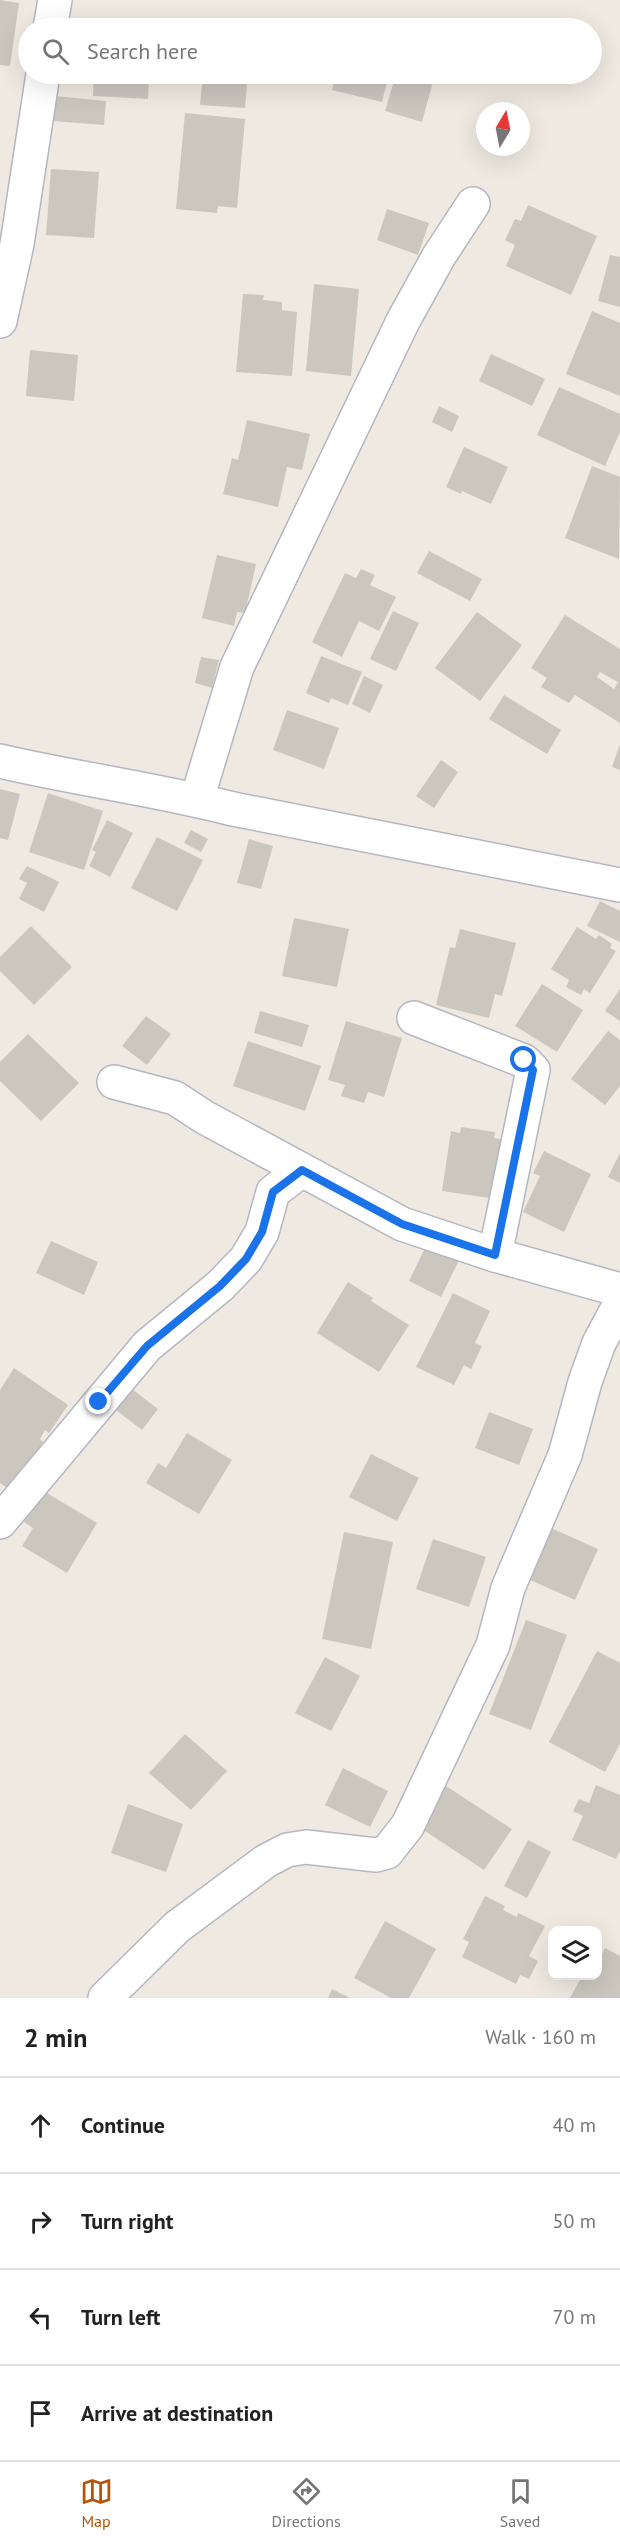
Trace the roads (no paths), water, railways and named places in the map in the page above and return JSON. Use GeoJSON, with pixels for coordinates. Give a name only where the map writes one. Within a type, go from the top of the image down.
{"type":"FeatureCollection","features":[{"type":"Feature","properties":{"kind":"street"},"geometry":{"type":"LineString","coordinates":[[52,18],[55,0]]}},
{"type":"Feature","properties":{"kind":"street"},"geometry":{"type":"LineString","coordinates":[[0,321],[17,244],[42,84]]}},
{"type":"Feature","properties":{"kind":"street"},"geometry":{"type":"LineString","coordinates":[[197,799],[237,668],[403,321],[439,256],[472,204]]}},
{"type":"Feature","properties":{"kind":"street"},"geometry":{"type":"LineString","coordinates":[[0,761],[60,775],[197,799],[233,809],[620,885]]}},
{"type":"Feature","properties":{"kind":"street"},"geometry":{"type":"LineString","coordinates":[[414,1018],[524,1060],[533,1070],[495,1255]]}},
{"type":"Feature","properties":{"kind":"street"},"geometry":{"type":"LineString","coordinates":[[114,1083],[175,1098],[204,1117],[402,1224],[495,1255],[620,1290]]}},
{"type":"Feature","properties":{"kind":"street"},"geometry":{"type":"LineString","coordinates":[[0,1522],[147,1346],[220,1286],[246,1259],[262,1232],[273,1192],[302,1170]]}},
{"type":"Feature","properties":{"kind":"street"},"geometry":{"type":"LineString","coordinates":[[105,1998],[177,1927],[266,1862],[287,1850],[306,1847],[376,1855],[387,1852],[408,1825],[493,1645],[508,1588],[565,1455],[585,1382],[599,1342],[620,1304]]}}]}
